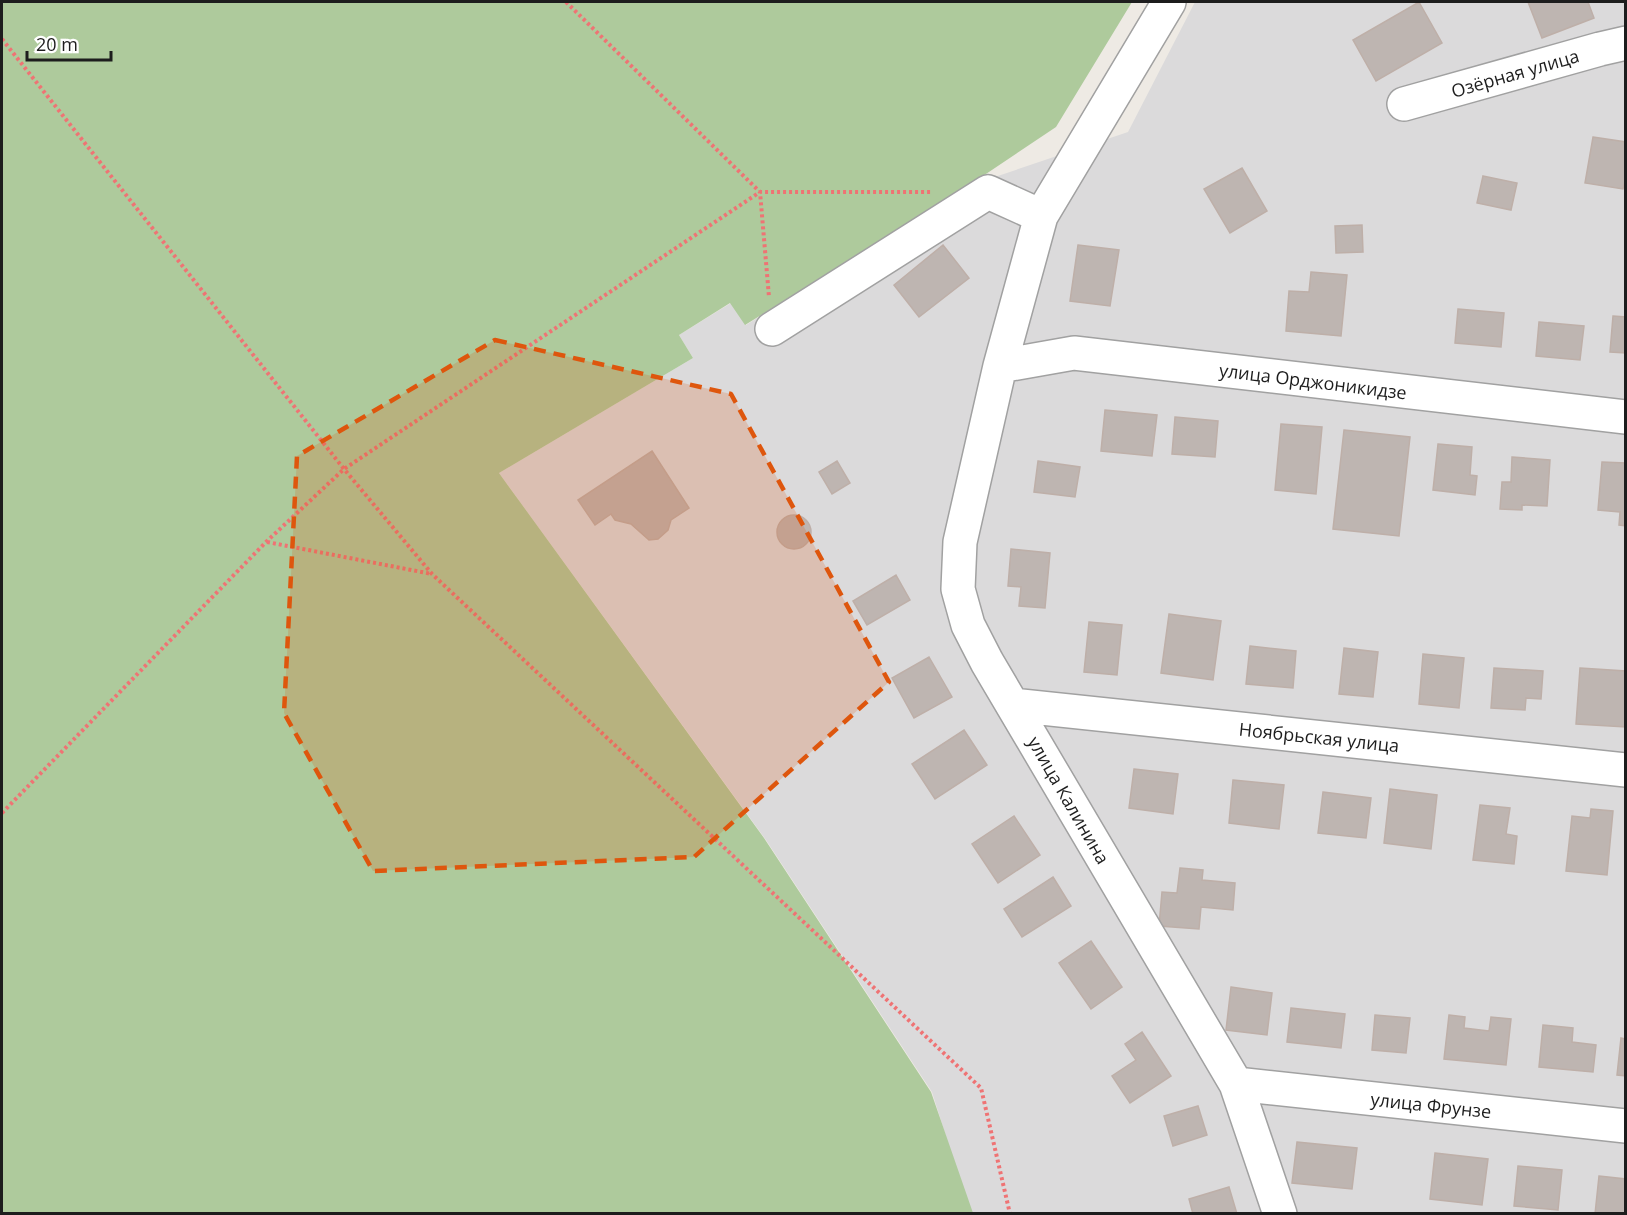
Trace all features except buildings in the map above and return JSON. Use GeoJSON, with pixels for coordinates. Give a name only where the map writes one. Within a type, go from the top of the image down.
{"type":"FeatureCollection","features":[{"type":"Feature","properties":{"kind":"street","name":"улица Калинина"},"geometry":{"type":"LineString","coordinates":[[1169,2],[1041,216],[1000,366],[960,542],[958,589],[968,625],[987,662],[1236,1084],[1280,1214]]}},
{"type":"Feature","properties":{"kind":"street","name":"Озёрная улица"},"geometry":{"type":"LineString","coordinates":[[1404,104],[1626,43]]}},
{"type":"Feature","properties":{"kind":"street"},"geometry":{"type":"LineString","coordinates":[[772,329],[988,192],[1041,216]]}},
{"type":"Feature","properties":{"kind":"street","name":"улица Орджоникидзе"},"geometry":{"type":"LineString","coordinates":[[1000,366],[1074,353],[1626,417]]}},
{"type":"Feature","properties":{"kind":"street","name":"Ноябрьская улица"},"geometry":{"type":"LineString","coordinates":[[1013,705],[1626,770]]}},
{"type":"Feature","properties":{"kind":"street","name":"улица Фрунзе"},"geometry":{"type":"LineString","coordinates":[[1236,1084],[1626,1126]]}},
{"type":"Feature","properties":{"kind":"path"},"geometry":{"type":"LineString","coordinates":[[566,2],[760,192],[772,329]]}},
{"type":"Feature","properties":{"kind":"path"},"geometry":{"type":"LineString","coordinates":[[2,39],[344,469],[432,574],[981,1088],[1010,1214]]}},
{"type":"Feature","properties":{"kind":"path"},"geometry":{"type":"LineString","coordinates":[[2,813],[266,542],[344,469],[760,192],[940,192]]}},
{"type":"Feature","properties":{"kind":"path"},"geometry":{"type":"LineString","coordinates":[[266,542],[432,574]]}},
{"type":"Feature","properties":{"kind":"highlighted area"},"geometry":{"type":"Polygon","coordinates":[[[495,340],[731,394],[889,682],[694,857],[373,871],[284,713],[297,456],[495,340]]]}},
{"type":"Feature","properties":{"kind":"shaded area"},"geometry":{"type":"Polygon","coordinates":[[[1195,2],[1625,2],[1625,1213],[970,1213],[932,1092],[766,840],[499,473],[693,358],[679,335],[731,303],[746,325],[971,185],[1128,132],[1195,2]]]}},
{"type":"Feature","properties":{"kind":"green space"},"geometry":{"type":"Polygon","coordinates":[[[2,2],[1132,2],[1056,127],[971,184],[745,325],[730,303],[679,335],[693,358],[499,473],[764,838],[931,1092],[973,1213],[2,1214],[2,2]]]}}]}
